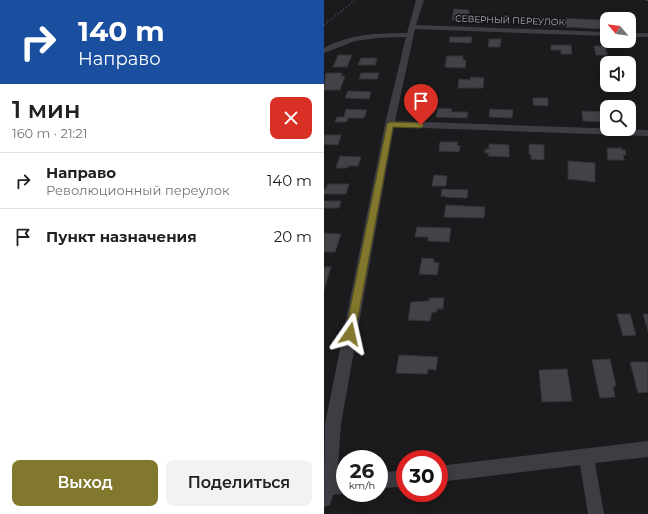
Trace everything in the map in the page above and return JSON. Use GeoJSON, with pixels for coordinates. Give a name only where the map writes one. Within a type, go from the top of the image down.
{"type":"FeatureCollection","features":[{"type":"Feature","properties":{"kind":"street"},"geometry":{"type":"LineString","coordinates":[[336,489],[326,493],[333,424],[390,124],[411,31],[420,0]]}},
{"type":"Feature","properties":{"kind":"street","name":"СЕВЕРНЫЙ ПЕРЕУЛОК"},"geometry":{"type":"LineString","coordinates":[[324,51],[346,40],[411,31],[600,34]]}},
{"type":"Feature","properties":{"kind":"street"},"geometry":{"type":"LineString","coordinates":[[636,35],[648,35]]}},
{"type":"Feature","properties":{"kind":"street"},"geometry":{"type":"LineString","coordinates":[[390,124],[648,133]]}},
{"type":"Feature","properties":{"kind":"street"},"geometry":{"type":"LineString","coordinates":[[448,473],[648,449]]}},
{"type":"Feature","properties":{"kind":"street"},"geometry":{"type":"LineString","coordinates":[[586,456],[596,514]]}},
{"type":"Feature","properties":{"kind":"path"},"geometry":{"type":"LineString","coordinates":[[324,25],[355,0]]}},
{"type":"Feature","properties":{"kind":"building"},"geometry":{"type":"Polygon","coordinates":[[[454,9],[469,10],[468,20],[452,20],[454,9]]]}},
{"type":"Feature","properties":{"kind":"building"},"geometry":{"type":"Polygon","coordinates":[[[533,17],[600,20],[600,29],[532,25],[533,17]]]}},
{"type":"Feature","properties":{"kind":"building"},"geometry":{"type":"Polygon","coordinates":[[[450,37],[472,37],[471,43],[449,42],[450,37]]]}},
{"type":"Feature","properties":{"kind":"building"},"geometry":{"type":"Polygon","coordinates":[[[489,39],[501,39],[500,47],[488,47],[489,39]]]}},
{"type":"Feature","properties":{"kind":"building"},"geometry":{"type":"Polygon","coordinates":[[[551,45],[571,45],[572,54],[561,54],[561,50],[551,50],[551,45]]]}},
{"type":"Feature","properties":{"kind":"building"},"geometry":{"type":"Polygon","coordinates":[[[594,46],[605,48],[607,55],[596,55],[594,46]]]}},
{"type":"Feature","properties":{"kind":"building"},"geometry":{"type":"Polygon","coordinates":[[[338,55],[352,55],[347,67],[333,67],[338,55]]]}},
{"type":"Feature","properties":{"kind":"building"},"geometry":{"type":"Polygon","coordinates":[[[447,56],[463,56],[463,60],[466,60],[465,68],[445,67],[447,56]]]}},
{"type":"Feature","properties":{"kind":"building"},"geometry":{"type":"Polygon","coordinates":[[[361,58],[377,58],[375,65],[358,65],[361,58]]]}},
{"type":"Feature","properties":{"kind":"building"},"geometry":{"type":"Polygon","coordinates":[[[326,73],[342,73],[341,76],[345,76],[340,90],[324,90],[326,73]]]}},
{"type":"Feature","properties":{"kind":"building"},"geometry":{"type":"Polygon","coordinates":[[[361,73],[379,73],[377,79],[359,79],[361,73]]]}},
{"type":"Feature","properties":{"kind":"building"},"geometry":{"type":"Polygon","coordinates":[[[471,77],[484,78],[483,88],[458,88],[459,79],[470,80],[471,77]]]}},
{"type":"Feature","properties":{"kind":"building"},"geometry":{"type":"Polygon","coordinates":[[[348,91],[371,92],[369,99],[345,98],[348,91]]]}},
{"type":"Feature","properties":{"kind":"building"},"geometry":{"type":"Polygon","coordinates":[[[533,98],[548,98],[548,106],[533,105],[533,98]]]}},
{"type":"Feature","properties":{"kind":"building"},"geometry":{"type":"Polygon","coordinates":[[[438,108],[452,109],[451,112],[468,112],[467,118],[436,117],[438,108]]]}},
{"type":"Feature","properties":{"kind":"building"},"geometry":{"type":"Polygon","coordinates":[[[346,109],[367,110],[364,118],[348,118],[347,122],[335,122],[337,117],[344,117],[346,109]]]}},
{"type":"Feature","properties":{"kind":"building"},"geometry":{"type":"Polygon","coordinates":[[[490,109],[513,110],[512,118],[489,117],[490,109]]]}},
{"type":"Feature","properties":{"kind":"building"},"geometry":{"type":"Polygon","coordinates":[[[582,111],[600,112],[600,122],[583,121],[582,111]]]}},
{"type":"Feature","properties":{"kind":"building"},"geometry":{"type":"Polygon","coordinates":[[[324,135],[341,135],[338,145],[324,144],[324,135]]]}},
{"type":"Feature","properties":{"kind":"building"},"geometry":{"type":"Polygon","coordinates":[[[440,142],[458,142],[457,145],[460,146],[459,152],[439,151],[440,142]]]}},
{"type":"Feature","properties":{"kind":"building"},"geometry":{"type":"Polygon","coordinates":[[[489,144],[509,145],[509,157],[488,156],[489,153],[485,153],[485,149],[489,149],[489,144]]]}},
{"type":"Feature","properties":{"kind":"building"},"geometry":{"type":"Polygon","coordinates":[[[529,144],[544,145],[544,160],[531,159],[531,154],[529,154],[529,144]]]}},
{"type":"Feature","properties":{"kind":"building"},"geometry":{"type":"Polygon","coordinates":[[[607,148],[622,148],[622,150],[625,150],[626,155],[623,155],[624,160],[608,160],[607,148]]]}},
{"type":"Feature","properties":{"kind":"building"},"geometry":{"type":"Polygon","coordinates":[[[340,156],[361,157],[358,166],[336,168],[340,156]]]}},
{"type":"Feature","properties":{"kind":"building"},"geometry":{"type":"Polygon","coordinates":[[[568,161],[595,163],[595,182],[568,179],[568,161]]]}},
{"type":"Feature","properties":{"kind":"building"},"geometry":{"type":"Polygon","coordinates":[[[434,175],[447,176],[446,186],[432,186],[434,175]]]}},
{"type":"Feature","properties":{"kind":"building"},"geometry":{"type":"Polygon","coordinates":[[[328,184],[349,184],[346,194],[324,194],[324,189],[326,189],[328,184]]]}},
{"type":"Feature","properties":{"kind":"building"},"geometry":{"type":"Polygon","coordinates":[[[442,189],[468,190],[467,198],[441,196],[442,189]]]}},
{"type":"Feature","properties":{"kind":"building"},"geometry":{"type":"Polygon","coordinates":[[[324,201],[341,201],[339,208],[324,208],[324,201]]]}},
{"type":"Feature","properties":{"kind":"building"},"geometry":{"type":"Polygon","coordinates":[[[446,205],[485,207],[484,218],[444,217],[446,205]]]}},
{"type":"Feature","properties":{"kind":"building"},"geometry":{"type":"Polygon","coordinates":[[[417,227],[451,228],[449,242],[428,241],[428,237],[415,237],[417,227]]]}},
{"type":"Feature","properties":{"kind":"building"},"geometry":{"type":"Polygon","coordinates":[[[324,233],[341,234],[335,252],[324,252],[324,233]]]}},
{"type":"Feature","properties":{"kind":"building"},"geometry":{"type":"Polygon","coordinates":[[[422,258],[434,259],[434,262],[439,263],[437,275],[419,274],[422,258]]]}},
{"type":"Feature","properties":{"kind":"building"},"geometry":{"type":"Polygon","coordinates":[[[324,267],[331,267],[324,290],[324,267]]]}},
{"type":"Feature","properties":{"kind":"building"},"geometry":{"type":"Polygon","coordinates":[[[429,298],[444,298],[443,309],[437,309],[437,312],[432,312],[430,321],[408,320],[411,302],[429,301],[429,298]]]}},
{"type":"Feature","properties":{"kind":"building"},"geometry":{"type":"Polygon","coordinates":[[[617,314],[630,314],[636,335],[623,336],[617,314]]]}},
{"type":"Feature","properties":{"kind":"building"},"geometry":{"type":"Polygon","coordinates":[[[643,314],[648,314],[648,331],[643,314]]]}},
{"type":"Feature","properties":{"kind":"building"},"geometry":{"type":"Polygon","coordinates":[[[399,355],[438,357],[436,370],[428,369],[427,374],[396,373],[399,355]]]}},
{"type":"Feature","properties":{"kind":"building"},"geometry":{"type":"Polygon","coordinates":[[[610,359],[616,386],[613,386],[615,397],[600,398],[592,360],[610,359]]]}},
{"type":"Feature","properties":{"kind":"building"},"geometry":{"type":"Polygon","coordinates":[[[630,362],[648,362],[648,392],[638,393],[630,362]]]}},
{"type":"Feature","properties":{"kind":"building"},"geometry":{"type":"Polygon","coordinates":[[[567,369],[572,401],[542,402],[539,370],[567,369]]]}},
{"type":"Feature","properties":{"kind":"route"},"geometry":{"type":"LineString","coordinates":[[350,334],[390,124],[421,125]]}}]}
